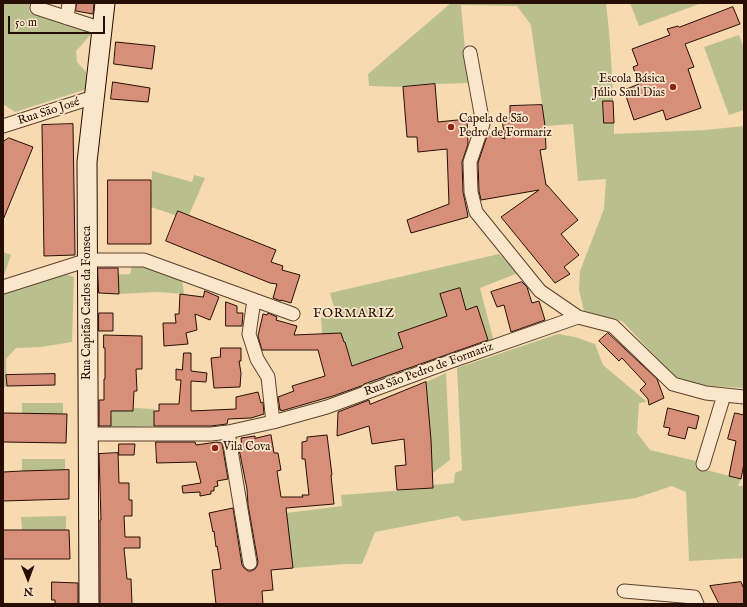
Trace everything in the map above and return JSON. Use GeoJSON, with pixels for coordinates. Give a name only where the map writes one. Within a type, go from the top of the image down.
{"type":"FeatureCollection","features":[{"type":"Feature","properties":{"kind":"main road","name":"Rua Capitão Carlos da Fonseca"},"geometry":{"type":"LineString","coordinates":[[89,604],[87,162],[105,3]]}},
{"type":"Feature","properties":{"kind":"street"},"geometry":{"type":"LineString","coordinates":[[38,3],[37,8],[102,29]]}},
{"type":"Feature","properties":{"kind":"street"},"geometry":{"type":"LineString","coordinates":[[67,18],[69,3]]}},
{"type":"Feature","properties":{"kind":"street"},"geometry":{"type":"LineString","coordinates":[[470,53],[483,124],[470,162],[472,192],[476,212],[540,291],[578,317],[613,326],[673,384],[706,393],[744,397]]}},
{"type":"Feature","properties":{"kind":"street","name":"Rua São José"},"geometry":{"type":"LineString","coordinates":[[3,126],[94,97]]}},
{"type":"Feature","properties":{"kind":"street"},"geometry":{"type":"LineString","coordinates":[[3,287],[88,260],[144,260],[294,314]]}},
{"type":"Feature","properties":{"kind":"street"},"geometry":{"type":"LineString","coordinates":[[254,300],[249,334],[257,359],[268,377],[273,422]]}},
{"type":"Feature","properties":{"kind":"street"},"geometry":{"type":"LineString","coordinates":[[550,327],[558,309],[556,302]]}},
{"type":"Feature","properties":{"kind":"street","name":"Rua São Pedro de Formariz"},"geometry":{"type":"LineString","coordinates":[[88,434],[211,434],[228,432],[273,422],[327,407],[578,317]]}},
{"type":"Feature","properties":{"kind":"street"},"geometry":{"type":"LineString","coordinates":[[703,464],[724,395]]}},
{"type":"Feature","properties":{"kind":"street"},"geometry":{"type":"LineString","coordinates":[[228,432],[250,563]]}},
{"type":"Feature","properties":{"kind":"street"},"geometry":{"type":"LineString","coordinates":[[624,591],[695,601]]}},
{"type":"Feature","properties":{"kind":"green space"},"geometry":{"type":"Polygon","coordinates":[[[3,3],[30,3],[29,12],[94,31],[76,51],[77,62],[86,72],[87,89],[15,112],[3,104],[3,3]]]}},
{"type":"Feature","properties":{"kind":"green space"},"geometry":{"type":"Polygon","coordinates":[[[451,3],[606,3],[611,52],[613,101],[603,102],[604,123],[614,123],[614,134],[705,130],[744,126],[744,388],[699,385],[674,376],[622,321],[584,311],[579,290],[580,271],[604,209],[606,179],[578,181],[573,124],[545,126],[531,25],[517,6],[461,5],[468,83],[403,87],[369,86],[368,74],[451,3]]]}},
{"type":"Feature","properties":{"kind":"green space"},"geometry":{"type":"Polygon","coordinates":[[[630,3],[702,3],[639,26],[630,3]]]}},
{"type":"Feature","properties":{"kind":"green space"},"geometry":{"type":"Polygon","coordinates":[[[739,35],[744,48],[744,110],[729,115],[704,47],[739,35]]]}},
{"type":"Feature","properties":{"kind":"green space"},"geometry":{"type":"Polygon","coordinates":[[[152,171],[192,182],[194,175],[205,178],[189,215],[178,211],[176,216],[151,207],[152,171]]]}},
{"type":"Feature","properties":{"kind":"green space"},"geometry":{"type":"Polygon","coordinates":[[[3,252],[11,255],[3,278],[3,252]]]}},
{"type":"Feature","properties":{"kind":"green space"},"geometry":{"type":"Polygon","coordinates":[[[499,254],[518,273],[480,288],[494,342],[360,390],[359,386],[488,341],[476,307],[398,333],[403,348],[352,366],[345,342],[322,348],[321,318],[336,315],[330,293],[499,254]]]}},
{"type":"Feature","properties":{"kind":"green space"},"geometry":{"type":"Polygon","coordinates":[[[132,265],[147,267],[182,280],[184,294],[158,292],[119,294],[106,275],[130,274],[132,265]]]}},
{"type":"Feature","properties":{"kind":"green space"},"geometry":{"type":"Polygon","coordinates":[[[65,274],[74,277],[72,342],[41,347],[16,348],[6,359],[7,386],[3,388],[3,294],[65,274]]]}},
{"type":"Feature","properties":{"kind":"green space"},"geometry":{"type":"Polygon","coordinates":[[[558,334],[575,337],[595,344],[603,365],[647,402],[639,403],[637,433],[650,450],[696,461],[695,467],[741,479],[738,486],[744,486],[744,558],[689,561],[686,492],[672,486],[636,498],[463,521],[458,516],[375,532],[362,564],[293,568],[286,513],[342,506],[341,495],[433,488],[433,485],[454,483],[455,473],[462,470],[457,368],[558,334]]]}},
{"type":"Feature","properties":{"kind":"green space"},"geometry":{"type":"Polygon","coordinates":[[[446,373],[450,460],[433,473],[426,382],[446,373]]]}},
{"type":"Feature","properties":{"kind":"green space"},"geometry":{"type":"Polygon","coordinates":[[[22,403],[63,403],[63,414],[22,414],[22,403]]]}},
{"type":"Feature","properties":{"kind":"green space"},"geometry":{"type":"Polygon","coordinates":[[[134,408],[154,409],[154,426],[111,428],[111,411],[133,411],[134,408]]]}},
{"type":"Feature","properties":{"kind":"green space"},"geometry":{"type":"Polygon","coordinates":[[[22,459],[65,459],[65,470],[22,471],[22,459]]]}},
{"type":"Feature","properties":{"kind":"green space"},"geometry":{"type":"Polygon","coordinates":[[[66,516],[66,530],[22,530],[21,517],[66,516]]]}},
{"type":"Feature","properties":{"kind":"building"},"geometry":{"type":"Polygon","coordinates":[[[77,3],[94,3],[93,14],[76,11],[77,3]]]}},
{"type":"Feature","properties":{"kind":"building"},"geometry":{"type":"Polygon","coordinates":[[[733,7],[740,24],[685,44],[694,67],[688,69],[701,108],[666,120],[663,110],[634,120],[624,90],[639,84],[633,67],[638,65],[632,49],[670,35],[667,29],[679,27],[733,7]]]}},
{"type":"Feature","properties":{"kind":"building"},"geometry":{"type":"Polygon","coordinates":[[[116,42],[155,46],[152,69],[114,64],[116,42]]]}},
{"type":"Feature","properties":{"kind":"building"},"geometry":{"type":"Polygon","coordinates":[[[113,82],[150,88],[148,102],[111,99],[113,82]]]}},
{"type":"Feature","properties":{"kind":"building"},"geometry":{"type":"Polygon","coordinates":[[[435,84],[438,122],[467,119],[468,144],[462,162],[463,192],[468,217],[411,233],[407,220],[449,204],[447,149],[418,152],[417,137],[407,137],[403,87],[435,84]]]}},
{"type":"Feature","properties":{"kind":"building"},"geometry":{"type":"Polygon","coordinates":[[[603,101],[613,101],[614,123],[604,123],[603,101]]]}},
{"type":"Feature","properties":{"kind":"building"},"geometry":{"type":"Polygon","coordinates":[[[542,105],[546,149],[540,150],[546,185],[578,220],[561,234],[579,255],[564,267],[570,274],[555,283],[501,217],[539,190],[481,200],[479,191],[478,163],[488,133],[505,139],[502,120],[510,119],[510,106],[542,105]]]}},
{"type":"Feature","properties":{"kind":"building"},"geometry":{"type":"Polygon","coordinates":[[[73,124],[75,255],[44,256],[42,125],[73,124]]]}},
{"type":"Feature","properties":{"kind":"building"},"geometry":{"type":"Polygon","coordinates":[[[9,138],[33,147],[3,220],[3,142],[9,138]]]}},
{"type":"Feature","properties":{"kind":"building"},"geometry":{"type":"Polygon","coordinates":[[[108,180],[151,180],[151,244],[108,244],[108,180]]]}},
{"type":"Feature","properties":{"kind":"building"},"geometry":{"type":"Polygon","coordinates":[[[178,211],[276,250],[271,262],[283,266],[282,270],[300,275],[291,303],[273,298],[277,284],[270,283],[166,241],[178,211]]]}},
{"type":"Feature","properties":{"kind":"building"},"geometry":{"type":"Polygon","coordinates":[[[98,268],[118,268],[119,294],[99,293],[98,268]]]}},
{"type":"Feature","properties":{"kind":"building"},"geometry":{"type":"Polygon","coordinates":[[[522,282],[527,287],[532,303],[539,301],[545,320],[511,332],[504,305],[497,307],[491,292],[522,282]]]}},
{"type":"Feature","properties":{"kind":"building"},"geometry":{"type":"Polygon","coordinates":[[[460,288],[466,310],[477,306],[488,340],[333,396],[281,411],[280,410],[278,397],[294,391],[292,386],[325,376],[318,350],[262,350],[258,336],[263,314],[267,315],[268,313],[277,317],[276,320],[297,326],[294,335],[341,333],[352,366],[403,348],[398,333],[447,316],[440,294],[460,288]]]}},
{"type":"Feature","properties":{"kind":"building"},"geometry":{"type":"Polygon","coordinates":[[[205,291],[219,297],[210,320],[195,314],[197,330],[186,333],[188,344],[164,346],[163,323],[176,323],[175,314],[179,314],[180,294],[203,297],[205,291]]]}},
{"type":"Feature","properties":{"kind":"building"},"geometry":{"type":"Polygon","coordinates":[[[226,302],[237,306],[237,313],[243,313],[242,326],[226,326],[226,302]]]}},
{"type":"Feature","properties":{"kind":"building"},"geometry":{"type":"Polygon","coordinates":[[[99,313],[113,313],[113,331],[99,331],[99,313]]]}},
{"type":"Feature","properties":{"kind":"building"},"geometry":{"type":"Polygon","coordinates":[[[608,333],[657,379],[664,398],[649,405],[648,399],[640,390],[646,384],[622,358],[619,361],[599,341],[608,333]]]}},
{"type":"Feature","properties":{"kind":"building"},"geometry":{"type":"Polygon","coordinates":[[[104,335],[142,336],[142,369],[136,369],[137,391],[134,391],[133,411],[111,411],[111,426],[99,426],[99,400],[104,400],[104,335]]]}},
{"type":"Feature","properties":{"kind":"building"},"geometry":{"type":"Polygon","coordinates":[[[221,348],[241,348],[241,361],[239,361],[241,373],[240,387],[214,388],[211,358],[220,357],[221,348]]]}},
{"type":"Feature","properties":{"kind":"building"},"geometry":{"type":"Polygon","coordinates":[[[184,353],[191,353],[191,371],[207,373],[206,382],[191,381],[191,411],[236,409],[236,397],[258,392],[261,403],[263,402],[264,414],[251,418],[228,419],[227,424],[211,426],[154,426],[154,411],[159,411],[159,404],[179,404],[181,380],[176,380],[176,369],[182,370],[184,353]]]}},
{"type":"Feature","properties":{"kind":"building"},"geometry":{"type":"Polygon","coordinates":[[[55,374],[55,385],[7,386],[6,375],[55,374]]]}},
{"type":"Feature","properties":{"kind":"building"},"geometry":{"type":"Polygon","coordinates":[[[426,382],[433,488],[397,490],[395,466],[406,465],[404,439],[372,444],[369,426],[337,436],[338,412],[369,400],[370,404],[426,382]]]}},
{"type":"Feature","properties":{"kind":"building"},"geometry":{"type":"Polygon","coordinates":[[[668,408],[699,416],[696,429],[688,427],[685,439],[668,435],[670,428],[664,427],[668,408]]]}},
{"type":"Feature","properties":{"kind":"building"},"geometry":{"type":"Polygon","coordinates":[[[3,413],[67,414],[66,443],[3,442],[3,413]]]}},
{"type":"Feature","properties":{"kind":"building"},"geometry":{"type":"Polygon","coordinates":[[[735,413],[744,415],[744,463],[741,479],[729,476],[736,441],[728,439],[735,413]]]}},
{"type":"Feature","properties":{"kind":"building"},"geometry":{"type":"Polygon","coordinates":[[[271,435],[274,453],[278,453],[281,470],[277,471],[281,497],[303,497],[302,495],[309,495],[305,459],[302,459],[302,442],[307,441],[307,437],[327,435],[334,504],[286,508],[293,568],[271,570],[273,590],[262,591],[263,604],[216,604],[212,570],[221,569],[209,513],[233,508],[242,565],[248,571],[255,569],[258,562],[248,505],[247,489],[239,449],[242,451],[241,438],[255,436],[255,438],[271,435]]]}},
{"type":"Feature","properties":{"kind":"building"},"geometry":{"type":"Polygon","coordinates":[[[156,442],[195,442],[196,445],[217,442],[222,443],[228,479],[217,481],[218,486],[214,487],[214,491],[211,491],[211,494],[200,496],[200,492],[183,493],[182,486],[201,483],[196,462],[157,463],[156,442]]]}},
{"type":"Feature","properties":{"kind":"building"},"geometry":{"type":"Polygon","coordinates":[[[119,444],[135,444],[134,455],[119,455],[119,444]]]}},
{"type":"Feature","properties":{"kind":"building"},"geometry":{"type":"Polygon","coordinates":[[[118,453],[119,483],[129,483],[129,500],[132,500],[132,516],[124,516],[125,537],[140,537],[140,548],[124,548],[127,579],[131,579],[132,604],[100,604],[101,520],[99,454],[118,453]]]}},
{"type":"Feature","properties":{"kind":"building"},"geometry":{"type":"Polygon","coordinates":[[[69,470],[69,499],[3,501],[3,472],[69,470]]]}},
{"type":"Feature","properties":{"kind":"building"},"geometry":{"type":"Polygon","coordinates":[[[3,530],[69,530],[70,559],[3,559],[3,530]]]}},
{"type":"Feature","properties":{"kind":"building"},"geometry":{"type":"Polygon","coordinates":[[[52,582],[78,583],[78,604],[55,604],[55,600],[52,600],[52,582]]]}},
{"type":"Feature","properties":{"kind":"building"},"geometry":{"type":"Polygon","coordinates":[[[741,582],[744,589],[744,604],[719,604],[710,586],[741,582]]]}},
{"type":"Feature","properties":{"kind":"place","name":"Escola Básica Júlio Saul Dias"},"geometry":{"type":"Point","coordinates":[673,87]}},
{"type":"Feature","properties":{"kind":"place","name":"Capela de São Pedro de Formariz"},"geometry":{"type":"Point","coordinates":[451,127]}},
{"type":"Feature","properties":{"kind":"place","name":"Vila Cova"},"geometry":{"type":"Point","coordinates":[215,448]}},
{"type":"Feature","properties":{"kind":"district","name":"FORMARIZ"},"geometry":{"type":"Point","coordinates":[354,314]}}]}
